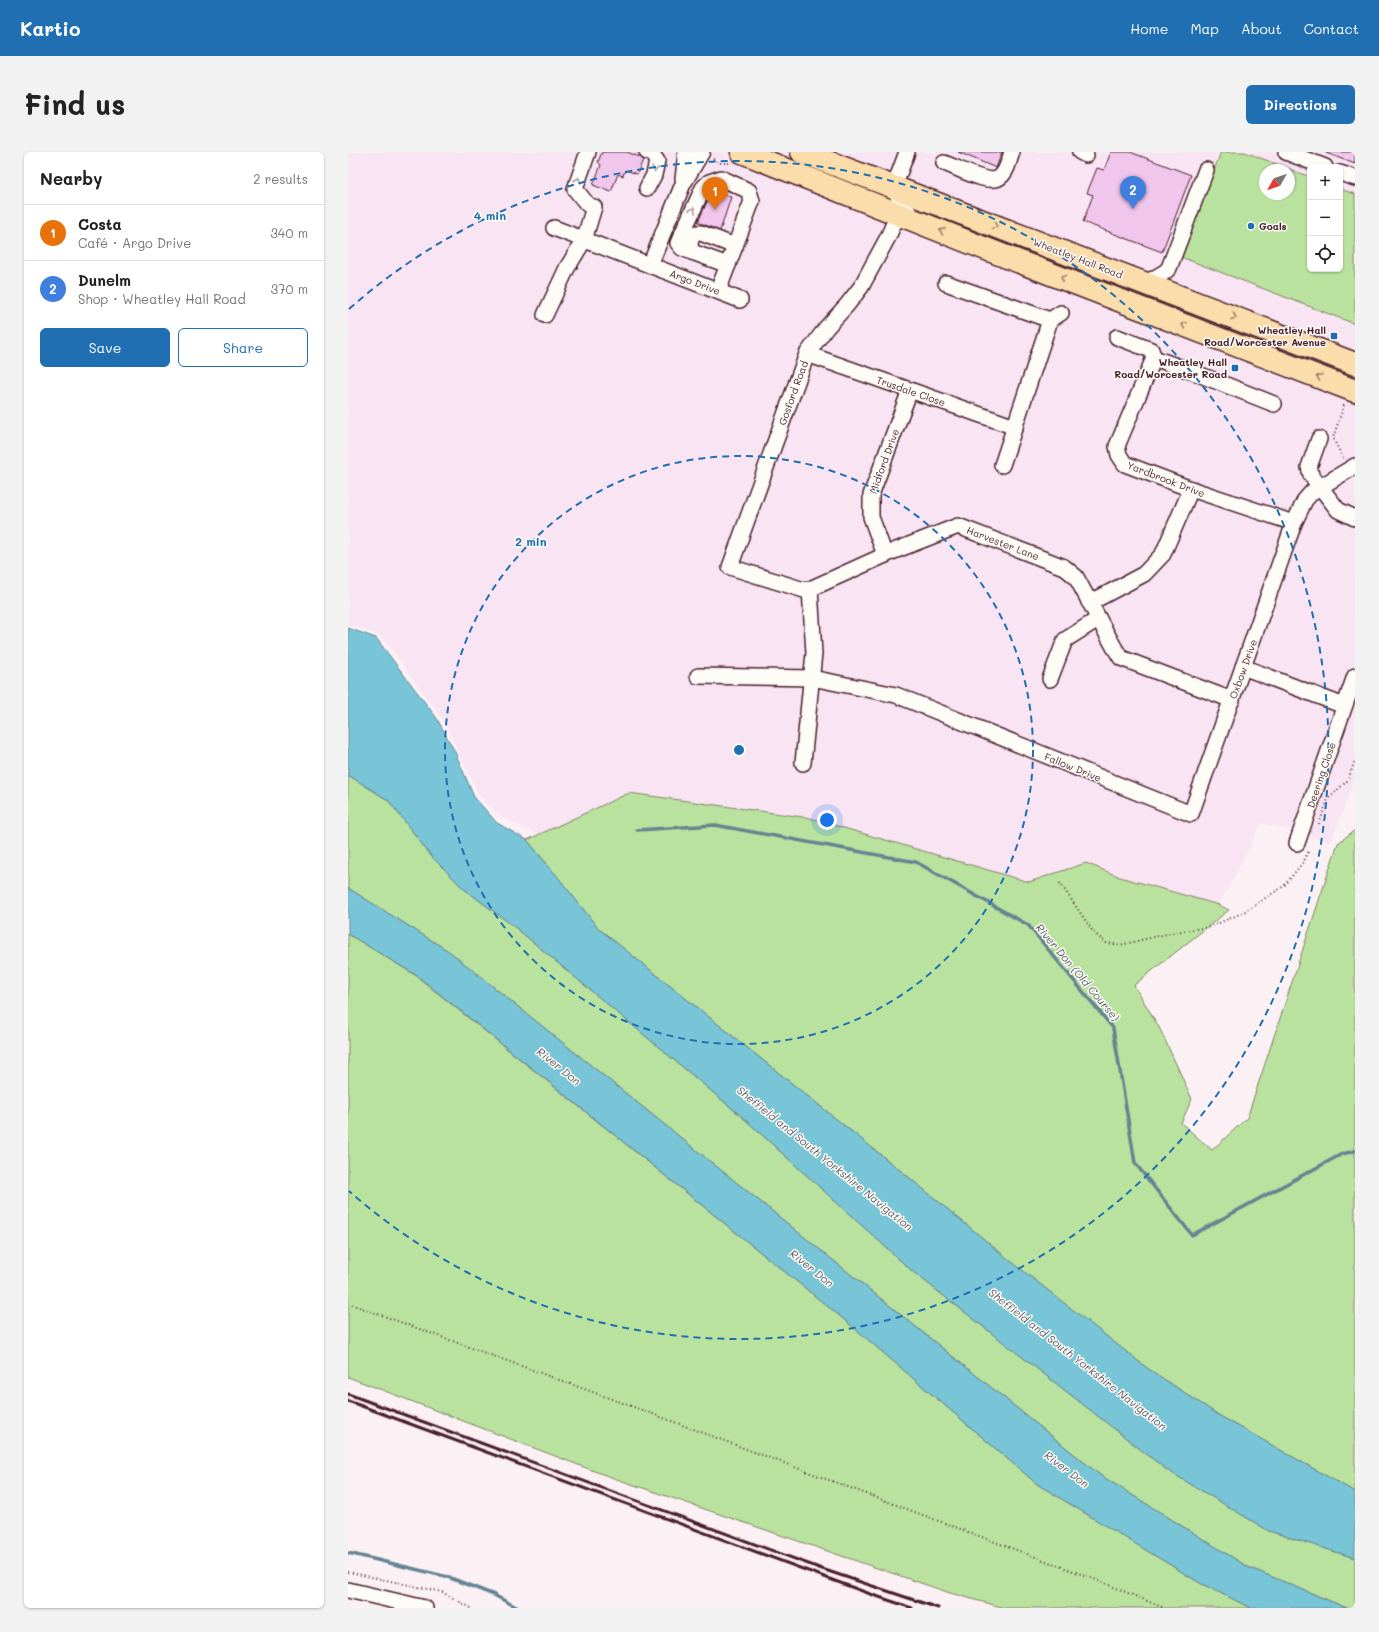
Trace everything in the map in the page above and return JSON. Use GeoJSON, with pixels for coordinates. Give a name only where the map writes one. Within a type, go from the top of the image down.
{"type":"FeatureCollection","features":[{"type":"Feature","properties":{"kind":"highway"},"geometry":{"type":"LineString","coordinates":[[742,152],[1350,398]]}},
{"type":"Feature","properties":{"kind":"highway"},"geometry":{"type":"LineString","coordinates":[[792,152],[796,156],[866,185],[907,218]]}},
{"type":"Feature","properties":{"kind":"highway","name":"Wheatley Hall Road"},"geometry":{"type":"LineString","coordinates":[[802,152],[1355,364]]}},
{"type":"Feature","properties":{"kind":"street"},"geometry":{"type":"LineString","coordinates":[[545,315],[567,268],[584,240],[590,206],[575,189],[588,152]]}},
{"type":"Feature","properties":{"kind":"street"},"geometry":{"type":"LineString","coordinates":[[646,188],[654,175],[657,162],[652,154],[647,152]]}},
{"type":"Feature","properties":{"kind":"street"},"geometry":{"type":"LineString","coordinates":[[683,184],[686,152]]}},
{"type":"Feature","properties":{"kind":"street"},"geometry":{"type":"LineString","coordinates":[[650,265],[683,184],[702,152]]}},
{"type":"Feature","properties":{"kind":"street"},"geometry":{"type":"LineString","coordinates":[[907,218],[894,187],[908,152]]}},
{"type":"Feature","properties":{"kind":"street"},"geometry":{"type":"LineString","coordinates":[[944,163],[990,181],[999,178],[1005,172],[1012,152]]}},
{"type":"Feature","properties":{"kind":"street"},"geometry":{"type":"LineString","coordinates":[[1286,152],[1317,164]]}},
{"type":"Feature","properties":{"kind":"street"},"geometry":{"type":"LineString","coordinates":[[1146,283],[1165,272],[1168,268],[1206,170]]}},
{"type":"Feature","properties":{"kind":"street"},"geometry":{"type":"LineString","coordinates":[[1343,174],[1355,178]]}},
{"type":"Feature","properties":{"kind":"street"},"geometry":{"type":"LineString","coordinates":[[718,291],[742,229],[752,201],[749,191],[721,178],[709,182],[703,188],[678,243],[682,248],[728,265]]}},
{"type":"Feature","properties":{"kind":"street","name":"Gosford Road"},"geometry":{"type":"LineString","coordinates":[[810,589],[804,590],[730,567],[807,354],[826,328],[861,287],[888,237],[907,218]]}},
{"type":"Feature","properties":{"kind":"street","name":"Argo Drive"},"geometry":{"type":"LineString","coordinates":[[554,228],[740,300]]}},
{"type":"Feature","properties":{"kind":"street"},"geometry":{"type":"LineString","coordinates":[[692,252],[690,246],[691,240],[697,232],[735,246]]}},
{"type":"Feature","properties":{"kind":"street"},"geometry":{"type":"LineString","coordinates":[[1168,268],[1176,286],[1185,298]]}},
{"type":"Feature","properties":{"kind":"street"},"geometry":{"type":"LineString","coordinates":[[946,283],[1055,317],[1002,465]]}},
{"type":"Feature","properties":{"kind":"street"},"geometry":{"type":"LineString","coordinates":[[1117,337],[1151,350],[1154,358],[1274,404]]}},
{"type":"Feature","properties":{"kind":"street","name":"Trusdale Close"},"geometry":{"type":"LineString","coordinates":[[807,354],[1015,427]]}},
{"type":"Feature","properties":{"kind":"street","name":"Yardbrook Drive"},"geometry":{"type":"LineString","coordinates":[[1154,358],[1117,446],[1119,455],[1125,464],[1191,489],[1294,524]]}},
{"type":"Feature","properties":{"kind":"street","name":"Midford Drive"},"geometry":{"type":"LineString","coordinates":[[885,555],[871,517],[871,495],[910,390]]}},
{"type":"Feature","properties":{"kind":"street"},"geometry":{"type":"LineString","coordinates":[[1319,440],[1309,467],[1311,475],[1338,510],[1355,518]]}},
{"type":"Feature","properties":{"kind":"street","name":"Oxbow Drive"},"geometry":{"type":"LineString","coordinates":[[1191,814],[1294,524],[1305,500],[1319,486],[1349,462]]}},
{"type":"Feature","properties":{"kind":"street"},"geometry":{"type":"LineString","coordinates":[[1089,602],[1144,574],[1163,554],[1191,489]]}},
{"type":"Feature","properties":{"kind":"street","name":"Harvester Lane"},"geometry":{"type":"LineString","coordinates":[[810,589],[885,555],[958,526],[1064,567],[1076,577],[1121,658],[1232,700]]}},
{"type":"Feature","properties":{"kind":"street"},"geometry":{"type":"LineString","coordinates":[[803,763],[814,654],[810,589]]}},
{"type":"Feature","properties":{"kind":"street"},"geometry":{"type":"LineString","coordinates":[[1050,679],[1065,640],[1098,619]]}},
{"type":"Feature","properties":{"kind":"street"},"geometry":{"type":"LineString","coordinates":[[1243,668],[1344,706]]}},
{"type":"Feature","properties":{"kind":"street","name":"Fallow Drive"},"geometry":{"type":"LineString","coordinates":[[698,676],[812,678],[896,695],[956,721],[1191,814]]}},
{"type":"Feature","properties":{"kind":"street","name":"Deering Close"},"geometry":{"type":"LineString","coordinates":[[1304,845],[1344,706],[1355,676]]}},
{"type":"Feature","properties":{"kind":"street"},"geometry":{"type":"LineString","coordinates":[[348,1590],[425,1608]]}},
{"type":"Feature","properties":{"kind":"path"},"geometry":{"type":"LineString","coordinates":[[1349,462],[1333,438],[1350,398]]}},
{"type":"Feature","properties":{"kind":"path"},"geometry":{"type":"LineString","coordinates":[[1319,826],[1328,799],[1348,780],[1355,760]]}},
{"type":"Feature","properties":{"kind":"path"},"geometry":{"type":"LineString","coordinates":[[1060,882],[1094,933],[1106,943],[1120,945],[1175,932],[1210,927],[1242,913],[1284,886],[1304,861],[1304,845]]}},
{"type":"Feature","properties":{"kind":"path"},"geometry":{"type":"LineString","coordinates":[[348,1303],[642,1410],[1094,1579],[1164,1608]]}},
{"type":"Feature","properties":{"kind":"path"},"geometry":{"type":"LineString","coordinates":[[348,1572],[442,1592],[471,1608]]}},
{"type":"Feature","properties":{"kind":"shaded area"},"geometry":{"type":"Polygon","coordinates":[[[348,152],[1355,152],[1355,779],[1331,842],[1262,823],[1219,905],[1120,877],[1086,863],[1029,882],[810,818],[630,793],[540,835],[501,817],[479,795],[443,720],[382,636],[348,625],[348,152]]]}},
{"type":"Feature","properties":{"kind":"green space","name":"Goals"},"geometry":{"type":"Polygon","coordinates":[[[1221,152],[1245,152],[1276,164],[1259,164],[1259,200],[1295,200],[1295,171],[1307,176],[1307,272],[1343,272],[1343,190],[1355,194],[1355,324],[1181,257],[1221,152]]]}},
{"type":"Feature","properties":{"kind":"green space"},"geometry":{"type":"Polygon","coordinates":[[[348,775],[388,800],[432,857],[464,889],[516,928],[740,1115],[912,1271],[1167,1470],[1269,1531],[1355,1558],[1355,1608],[1347,1608],[1248,1567],[1100,1475],[450,952],[348,888],[348,775]]]}},
{"type":"Feature","properties":{"kind":"green space"},"geometry":{"type":"Polygon","coordinates":[[[629,793],[810,818],[1029,882],[1086,863],[1120,877],[1219,905],[1229,910],[1134,985],[1160,1029],[1192,1099],[1181,1123],[1212,1150],[1247,1118],[1338,843],[1355,830],[1355,1492],[1220,1416],[1147,1368],[1008,1259],[911,1179],[598,928],[527,840],[629,793]]]}},
{"type":"Feature","properties":{"kind":"green space"},"geometry":{"type":"Polygon","coordinates":[[[348,934],[415,975],[846,1321],[1037,1484],[1200,1583],[1251,1608],[1005,1608],[950,1593],[602,1474],[348,1377],[348,934]]]}},
{"type":"Feature","properties":{"kind":"water","name":"Sheffield and South Yorkshire Navigation"},"geometry":{"type":"Polygon","coordinates":[[[348,628],[376,638],[436,717],[455,752],[474,797],[497,823],[527,840],[598,928],[911,1179],[1008,1259],[1147,1368],[1220,1416],[1355,1492],[1355,1558],[1269,1531],[1167,1470],[912,1271],[740,1115],[516,928],[464,889],[432,857],[388,800],[348,775],[348,628]]]}},
{"type":"Feature","properties":{"kind":"water","name":"River Don"},"geometry":{"type":"Polygon","coordinates":[[[348,888],[450,952],[1100,1475],[1248,1567],[1347,1608],[1251,1608],[1200,1583],[1037,1484],[846,1321],[416,975],[348,934],[348,888]]]}},
{"type":"Feature","properties":{"kind":"building"},"geometry":{"type":"Polygon","coordinates":[[[602,152],[627,152],[640,157],[643,160],[637,174],[625,170],[623,176],[618,174],[611,192],[593,185],[601,165],[598,162],[602,152]]]}},
{"type":"Feature","properties":{"kind":"building"},"geometry":{"type":"Polygon","coordinates":[[[958,152],[1002,152],[996,168],[958,152]]]}},
{"type":"Feature","properties":{"kind":"building"},"geometry":{"type":"Polygon","coordinates":[[[1111,152],[1130,152],[1191,175],[1162,252],[1083,222],[1093,195],[1087,193],[1097,168],[1104,170],[1111,152]]]}},
{"type":"Feature","properties":{"kind":"building"},"geometry":{"type":"Polygon","coordinates":[[[1355,152],[1355,164],[1326,153],[1355,152]]]}},
{"type":"Feature","properties":{"kind":"building"},"geometry":{"type":"Polygon","coordinates":[[[713,190],[731,197],[720,231],[698,222],[713,190]]]}},
{"type":"Feature","properties":{"kind":"waterway","name":"River Don (Old Course)"},"geometry":{"type":"LineString","coordinates":[[637,830],[715,825],[916,862],[1028,925],[1113,1028],[1135,1163],[1192,1235],[1342,1154],[1355,1151]]}},
{"type":"Feature","properties":{"kind":"waterway"},"geometry":{"type":"LineString","coordinates":[[348,1553],[448,1577],[494,1595],[518,1608]]}},
{"type":"Feature","properties":{"kind":"railway"},"geometry":{"type":"LineString","coordinates":[[348,1394],[822,1569],[938,1608]]}},
{"type":"Feature","properties":{"kind":"railway"},"geometry":{"type":"LineString","coordinates":[[348,1401],[873,1595],[912,1608]]}},
{"type":"Feature","properties":{"kind":"place","name":"Dunelm"},"geometry":{"type":"Point","coordinates":[1133,209]}},
{"type":"Feature","properties":{"kind":"place","name":"Costa"},"geometry":{"type":"Point","coordinates":[715,210]}},
{"type":"Feature","properties":{"kind":"place","name":"Goals"},"geometry":{"type":"Point","coordinates":[1251,226]}},
{"type":"Feature","properties":{"kind":"place","name":"Wheatley Hall Road/Worcester Avenue"},"geometry":{"type":"Point","coordinates":[1334,336]}},
{"type":"Feature","properties":{"kind":"place","name":"Wheatley Hall Road/Worcester Road"},"geometry":{"type":"Point","coordinates":[1235,368]}}]}
